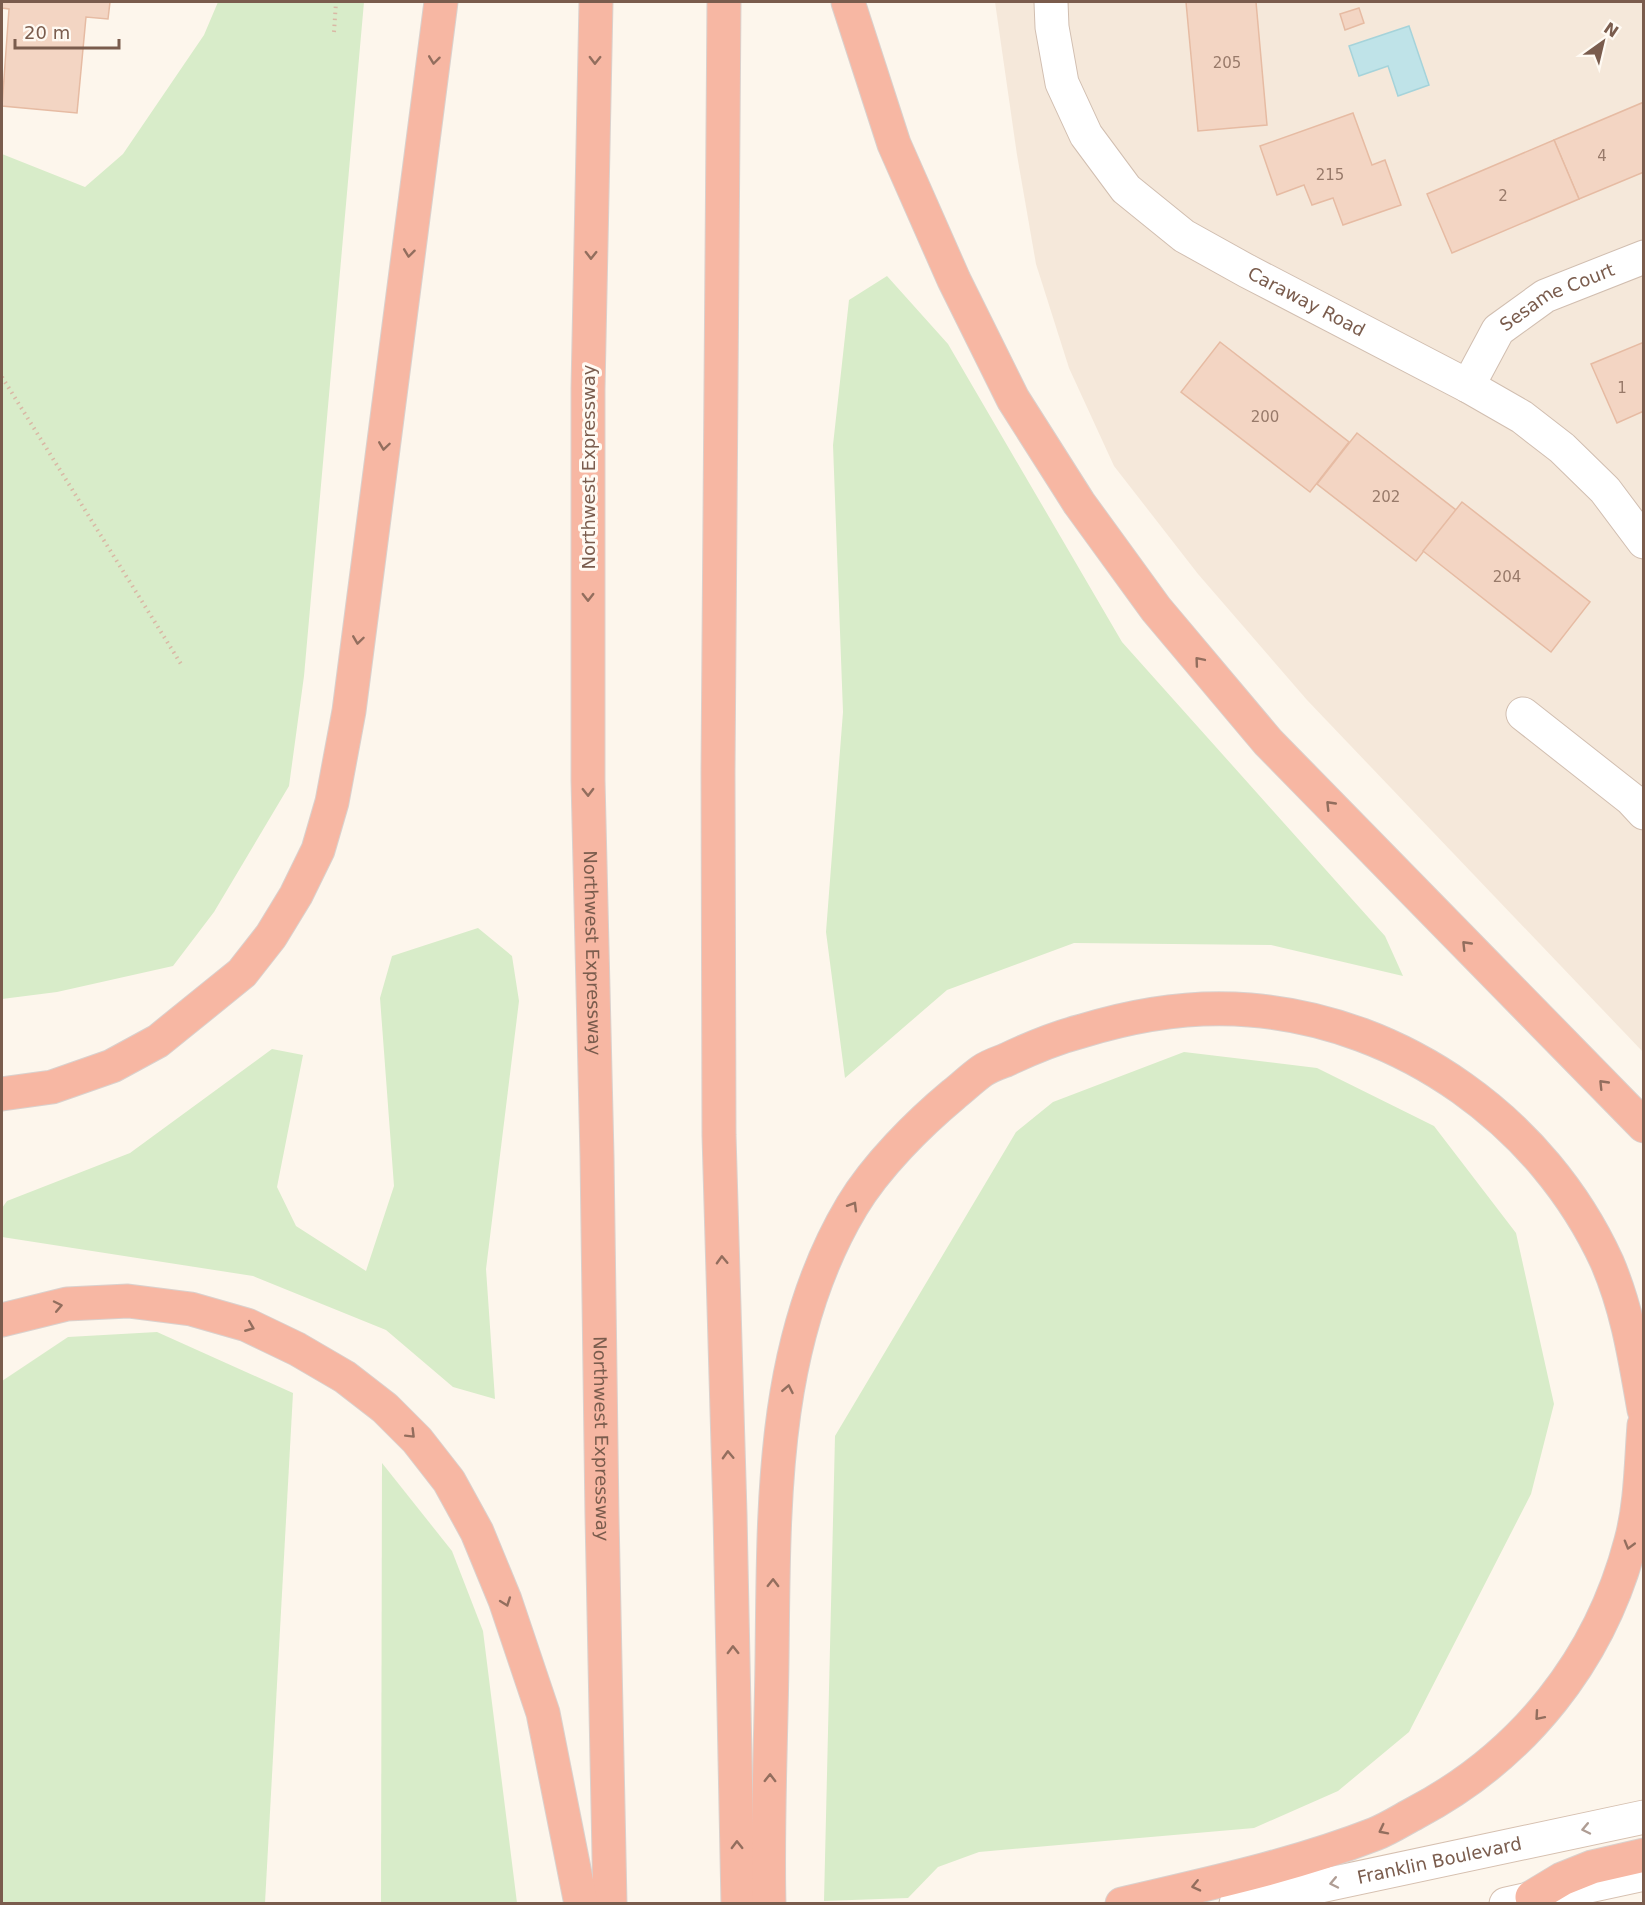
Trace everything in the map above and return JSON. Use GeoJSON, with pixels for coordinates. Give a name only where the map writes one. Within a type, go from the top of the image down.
{"type":"FeatureCollection","features":[{"type":"Feature","properties":{"kind":"highway"},"geometry":{"type":"LineString","coordinates":[[2,1094],[52,1087],[112,1066],[158,1041],[199,1010],[242,973],[271,936],[296,895],[318,850],[332,802],[349,711],[441,2]]}},
{"type":"Feature","properties":{"kind":"highway","name":"Northwest Expressway"},"geometry":{"type":"LineString","coordinates":[[596,2],[588,389],[588,780],[610,1904]]}},
{"type":"Feature","properties":{"kind":"highway"},"geometry":{"type":"LineString","coordinates":[[724,2],[718,759],[718,1135],[730,1514],[758,1902]]}},
{"type":"Feature","properties":{"kind":"highway"},"geometry":{"type":"LineString","coordinates":[[848,2],[894,144],[954,280],[1013,399],[1079,503],[1156,609],[1268,742],[1644,1126]]}},
{"type":"Feature","properties":{"kind":"highway"},"geometry":{"type":"LineString","coordinates":[[758,1902],[774,1514],[783,1416],[799,1330],[821,1266],[853,1204],[890,1156],[932,1112],[983,1070],[1050,1040],[1129,1017],[1183,1010],[1249,1009],[1314,1019],[1378,1040],[1438,1070],[1490,1108],[1532,1148],[1574,1203],[1606,1263],[1631,1332],[1644,1410]]}},
{"type":"Feature","properties":{"kind":"highway"},"geometry":{"type":"LineString","coordinates":[[2,1320],[67,1304],[128,1301],[191,1309],[247,1325],[297,1349],[345,1377],[385,1408],[417,1440],[449,1481],[477,1532],[505,1600],[543,1713],[581,1904]]}},
{"type":"Feature","properties":{"kind":"highway"},"geometry":{"type":"LineString","coordinates":[[1122,1904],[1280,1867],[1377,1833],[1442,1799],[1496,1759],[1540,1716],[1584,1656],[1611,1597],[1631,1541],[1641,1477],[1644,1425]]}},
{"type":"Feature","properties":{"kind":"highway"},"geometry":{"type":"LineString","coordinates":[[1519,1900],[1592,1867],[1644,1855]]}},
{"type":"Feature","properties":{"kind":"street","name":"Caraway Road"},"geometry":{"type":"LineString","coordinates":[[1051,2],[1052,27],[1062,83],[1086,135],[1126,189],[1184,236],[1468,386],[1522,417],[1563,448],[1605,490],[1644,542]]}},
{"type":"Feature","properties":{"kind":"street","name":"Sesame Court"},"geometry":{"type":"LineString","coordinates":[[1468,386],[1498,330],[1513,318],[1545,296],[1644,256]]}},
{"type":"Feature","properties":{"kind":"street"},"geometry":{"type":"LineString","coordinates":[[1523,714],[1639,798]]}},
{"type":"Feature","properties":{"kind":"street","name":"Franklin Boulevard"},"geometry":{"type":"LineString","coordinates":[[1236,1904],[1644,1817]]}},
{"type":"Feature","properties":{"kind":"street"},"geometry":{"type":"LineString","coordinates":[[1519,1900],[1644,1875]]}},
{"type":"Feature","properties":{"kind":"path"},"geometry":{"type":"LineString","coordinates":[[334,32],[336,2]]}},
{"type":"Feature","properties":{"kind":"path"},"geometry":{"type":"LineString","coordinates":[[2,377],[181,664]]}},
{"type":"Feature","properties":{"kind":"shaded area"},"geometry":{"type":"Polygon","coordinates":[[[995,2],[1643,2],[1643,1052],[1307,700],[1198,574],[1114,466],[1069,368],[1036,264],[1017,155],[995,2]]]}},
{"type":"Feature","properties":{"kind":"green space"},"geometry":{"type":"Polygon","coordinates":[[[218,2],[364,2],[304,676],[289,786],[214,912],[173,966],[57,992],[2,999],[2,154],[85,187],[123,154],[204,35],[218,2]]]}},
{"type":"Feature","properties":{"kind":"green space"},"geometry":{"type":"Polygon","coordinates":[[[887,276],[948,344],[1122,642],[1385,936],[1403,976],[1271,945],[1074,943],[947,990],[845,1078],[826,932],[843,712],[833,445],[849,300],[887,276]]]}},
{"type":"Feature","properties":{"kind":"green space"},"geometry":{"type":"Polygon","coordinates":[[[478,928],[512,956],[519,1001],[486,1269],[495,1399],[453,1387],[386,1330],[253,1276],[2,1237],[2,1208],[7,1201],[130,1153],[272,1049],[303,1055],[277,1187],[296,1226],[366,1271],[394,1186],[380,998],[392,956],[478,928]]]}},
{"type":"Feature","properties":{"kind":"green space"},"geometry":{"type":"Polygon","coordinates":[[[1184,1052],[1317,1068],[1434,1126],[1516,1233],[1554,1404],[1531,1494],[1409,1732],[1338,1791],[1254,1828],[979,1852],[938,1867],[908,1898],[824,1901],[835,1436],[1016,1132],[1053,1102],[1184,1052]]]}},
{"type":"Feature","properties":{"kind":"green space"},"geometry":{"type":"Polygon","coordinates":[[[157,1332],[293,1393],[265,1903],[2,1903],[2,1381],[68,1337],[157,1332]]]}},
{"type":"Feature","properties":{"kind":"green space"},"geometry":{"type":"Polygon","coordinates":[[[382,1463],[452,1551],[483,1631],[517,1903],[381,1903],[382,1463]]]}},
{"type":"Feature","properties":{"kind":"water"},"geometry":{"type":"Polygon","coordinates":[[[1409,26],[1429,85],[1398,96],[1388,66],[1359,76],[1349,46],[1409,26]]]}},
{"type":"Feature","properties":{"kind":"building"},"geometry":{"type":"Polygon","coordinates":[[[2,2],[110,2],[108,19],[86,17],[77,113],[2,106],[9,9],[2,8],[2,2]]]}},
{"type":"Feature","properties":{"kind":"building"},"geometry":{"type":"Polygon","coordinates":[[[1186,2],[1256,2],[1267,125],[1198,131],[1186,2]]]}},
{"type":"Feature","properties":{"kind":"building"},"geometry":{"type":"Polygon","coordinates":[[[1359,8],[1364,23],[1345,30],[1340,14],[1359,8]]]}},
{"type":"Feature","properties":{"kind":"building"},"geometry":{"type":"Polygon","coordinates":[[[1644,102],[1644,172],[1579,199],[1554,140],[1644,102]]]}},
{"type":"Feature","properties":{"kind":"building"},"geometry":{"type":"Polygon","coordinates":[[[1353,113],[1372,165],[1385,160],[1401,205],[1343,225],[1333,198],[1312,205],[1304,185],[1277,195],[1260,146],[1353,113]]]}},
{"type":"Feature","properties":{"kind":"building"},"geometry":{"type":"Polygon","coordinates":[[[1554,140],[1579,199],[1452,253],[1427,194],[1554,140]]]}},
{"type":"Feature","properties":{"kind":"building"},"geometry":{"type":"Polygon","coordinates":[[[1220,342],[1349,442],[1310,492],[1181,392],[1220,342]]]}},
{"type":"Feature","properties":{"kind":"building"},"geometry":{"type":"Polygon","coordinates":[[[1644,342],[1644,411],[1617,423],[1591,364],[1644,342]]]}},
{"type":"Feature","properties":{"kind":"building"},"geometry":{"type":"Polygon","coordinates":[[[1357,433],[1456,510],[1416,561],[1317,484],[1357,433]]]}},
{"type":"Feature","properties":{"kind":"building"},"geometry":{"type":"Polygon","coordinates":[[[1462,502],[1590,602],[1551,652],[1423,551],[1462,502]]]}}]}
